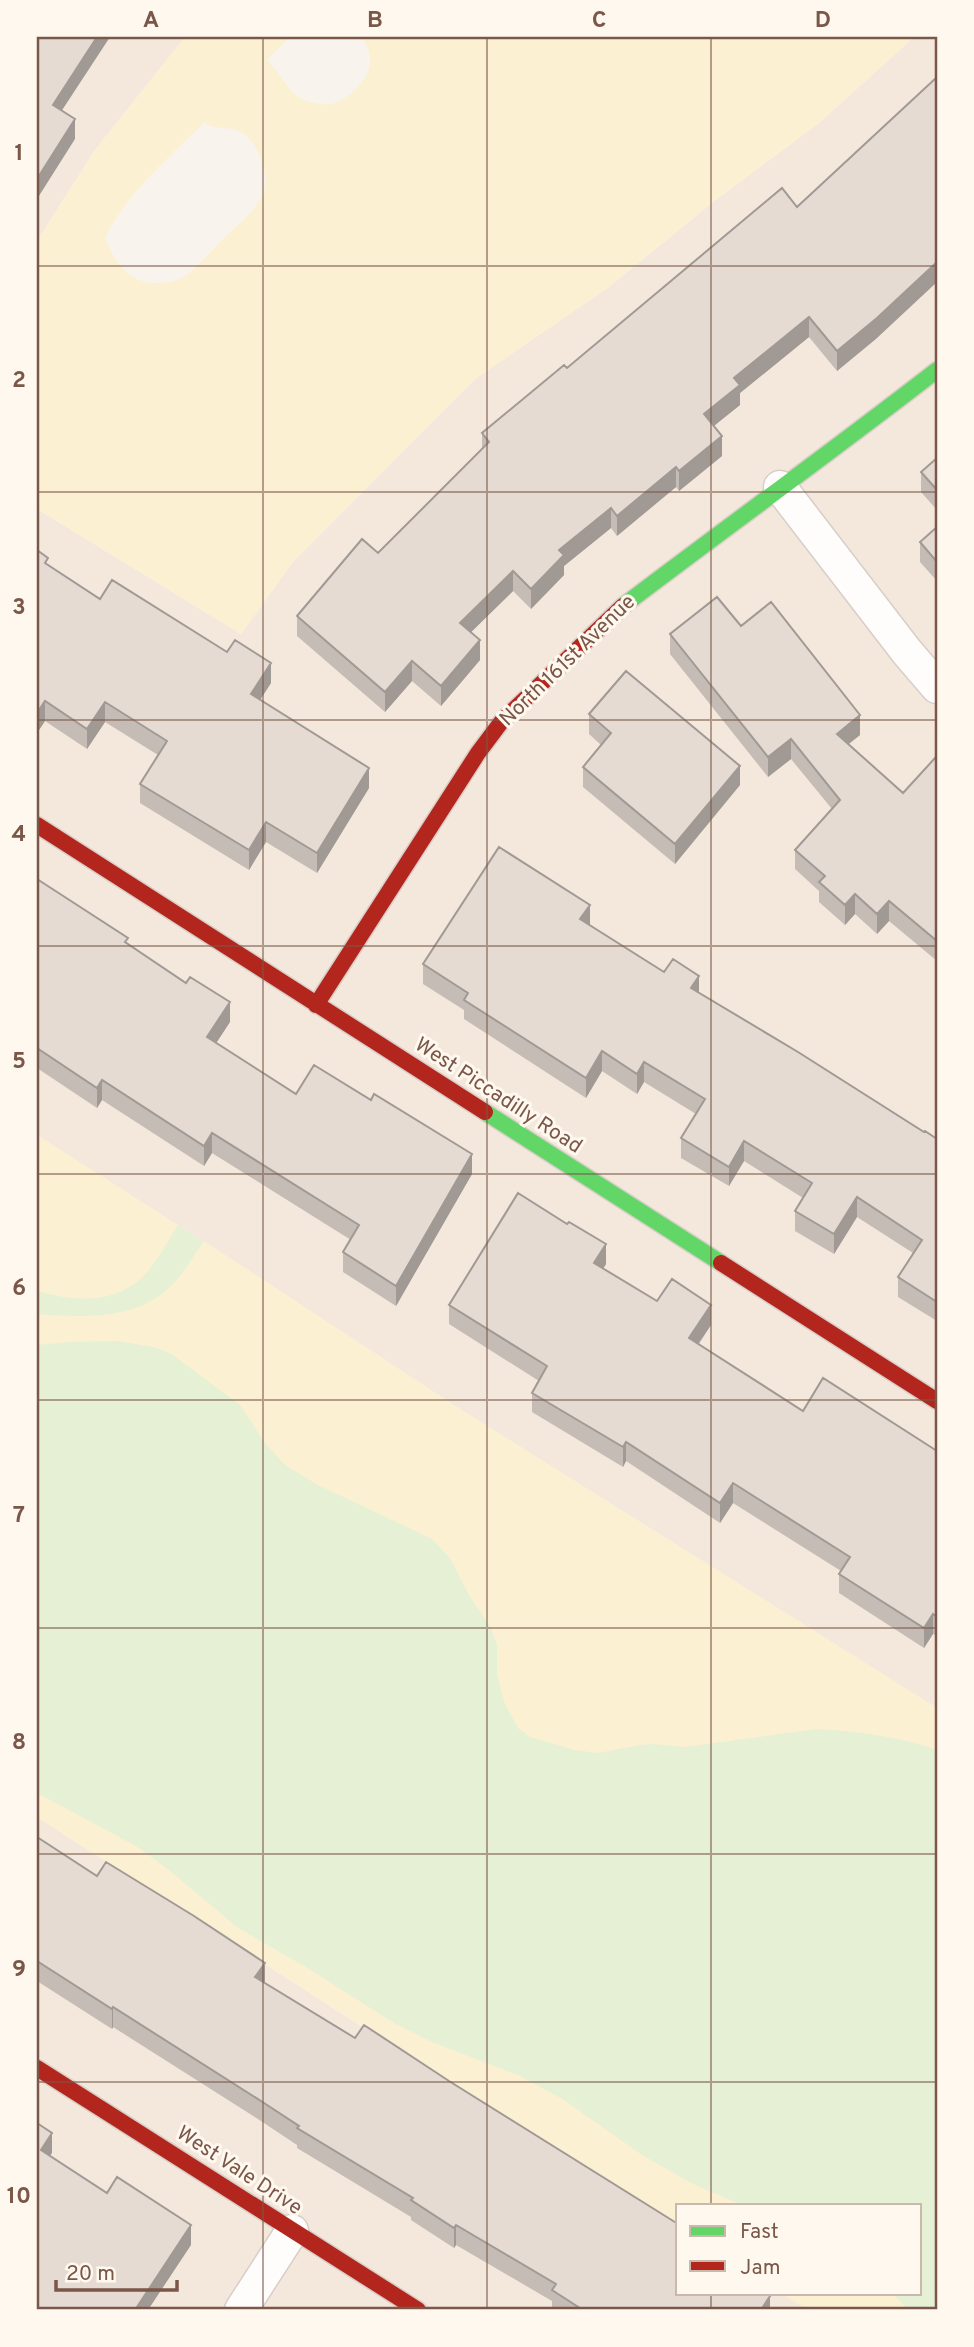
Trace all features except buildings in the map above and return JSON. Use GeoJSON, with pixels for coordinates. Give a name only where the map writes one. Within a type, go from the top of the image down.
{"type":"FeatureCollection","features":[{"type":"Feature","properties":{"kind":"street","name":"North 161st Avenue"},"geometry":{"type":"LineString","coordinates":[[316,1005],[478,753],[502,721],[617,610],[937,370]]}},
{"type":"Feature","properties":{"kind":"street"},"geometry":{"type":"LineString","coordinates":[[780,487],[937,687]]}},
{"type":"Feature","properties":{"kind":"street","name":"West Piccadilly Road"},"geometry":{"type":"LineString","coordinates":[[37,825],[937,1401]]}},
{"type":"Feature","properties":{"kind":"street","name":"West Vale Drive"},"geometry":{"type":"LineString","coordinates":[[37,2067],[418,2310]]}},
{"type":"Feature","properties":{"kind":"street"},"geometry":{"type":"LineString","coordinates":[[241,2310],[292,2231]]}},
{"type":"Feature","properties":{"kind":"shaded area"},"geometry":{"type":"Polygon","coordinates":[[[37,37],[185,37],[95,150],[37,241],[37,37]]]}},
{"type":"Feature","properties":{"kind":"shaded area"},"geometry":{"type":"Polygon","coordinates":[[[914,37],[937,37],[937,1708],[457,1407],[37,1135],[37,509],[241,634],[292,563],[475,379],[609,287],[713,202],[819,123],[914,37]]]}},
{"type":"Feature","properties":{"kind":"shaded area"},"geometry":{"type":"Polygon","coordinates":[[[37,1817],[364,2028],[676,2294],[783,2294],[808,2310],[37,2310],[37,1817]]]}},
{"type":"Feature","properties":{"kind":"green space"},"geometry":{"type":"Polygon","coordinates":[[[37,1135],[457,1407],[937,1708],[937,2310],[808,2310],[783,2294],[922,2294],[922,2204],[676,2204],[37,1817],[37,1135]]]}},
{"type":"Feature","properties":{"kind":"sand"},"geometry":{"type":"Polygon","coordinates":[[[185,37],[290,37],[267,60],[298,97],[310,102],[331,104],[350,94],[362,82],[369,69],[368,49],[362,37],[914,37],[819,123],[713,202],[609,287],[475,379],[292,563],[241,634],[37,509],[37,241],[95,150],[185,37]],[[204,123],[149,177],[125,206],[105,238],[113,256],[124,270],[139,280],[166,283],[186,275],[251,212],[263,194],[264,167],[252,142],[234,129],[204,123]]]}},
{"type":"Feature","properties":{"kind":"sand"},"geometry":{"type":"Polygon","coordinates":[[[37,1135],[178,1225],[148,1271],[137,1282],[124,1290],[96,1298],[67,1297],[37,1291],[37,1135]]]}},
{"type":"Feature","properties":{"kind":"sand"},"geometry":{"type":"Polygon","coordinates":[[[204,1241],[457,1407],[937,1708],[937,1751],[896,1739],[817,1729],[685,1747],[639,1745],[598,1753],[574,1750],[530,1737],[518,1728],[505,1704],[497,1675],[497,1644],[490,1626],[470,1597],[450,1558],[432,1539],[316,1484],[285,1465],[265,1443],[240,1405],[170,1353],[154,1347],[117,1341],[37,1345],[37,1314],[100,1315],[145,1304],[172,1285],[204,1241]]]}},
{"type":"Feature","properties":{"kind":"sand"},"geometry":{"type":"Polygon","coordinates":[[[37,1793],[136,1846],[238,1928],[394,2023],[432,2042],[520,2076],[564,2100],[642,2155],[693,2184],[740,2204],[676,2204],[676,2226],[37,1817],[37,1793]]]}},
{"type":"Feature","properties":{"kind":"sand"},"geometry":{"type":"Polygon","coordinates":[[[783,2294],[893,2294],[908,2310],[808,2310],[783,2294]]]}},
{"type":"Feature","properties":{"kind":"traffic: fast"},"geometry":{"type":"LineString","coordinates":[[623,606],[937,370]]}},
{"type":"Feature","properties":{"kind":"traffic: fast"},"geometry":{"type":"LineString","coordinates":[[485,1112],[721,1263]]}},
{"type":"Feature","properties":{"kind":"traffic: jam"},"geometry":{"type":"LineString","coordinates":[[316,1005],[478,753],[502,721],[623,606]]}},
{"type":"Feature","properties":{"kind":"traffic: jam"},"geometry":{"type":"LineString","coordinates":[[37,825],[485,1112]]}},
{"type":"Feature","properties":{"kind":"traffic: jam"},"geometry":{"type":"LineString","coordinates":[[721,1263],[937,1401]]}},
{"type":"Feature","properties":{"kind":"traffic: jam"},"geometry":{"type":"LineString","coordinates":[[37,2068],[418,2310]]}}]}
